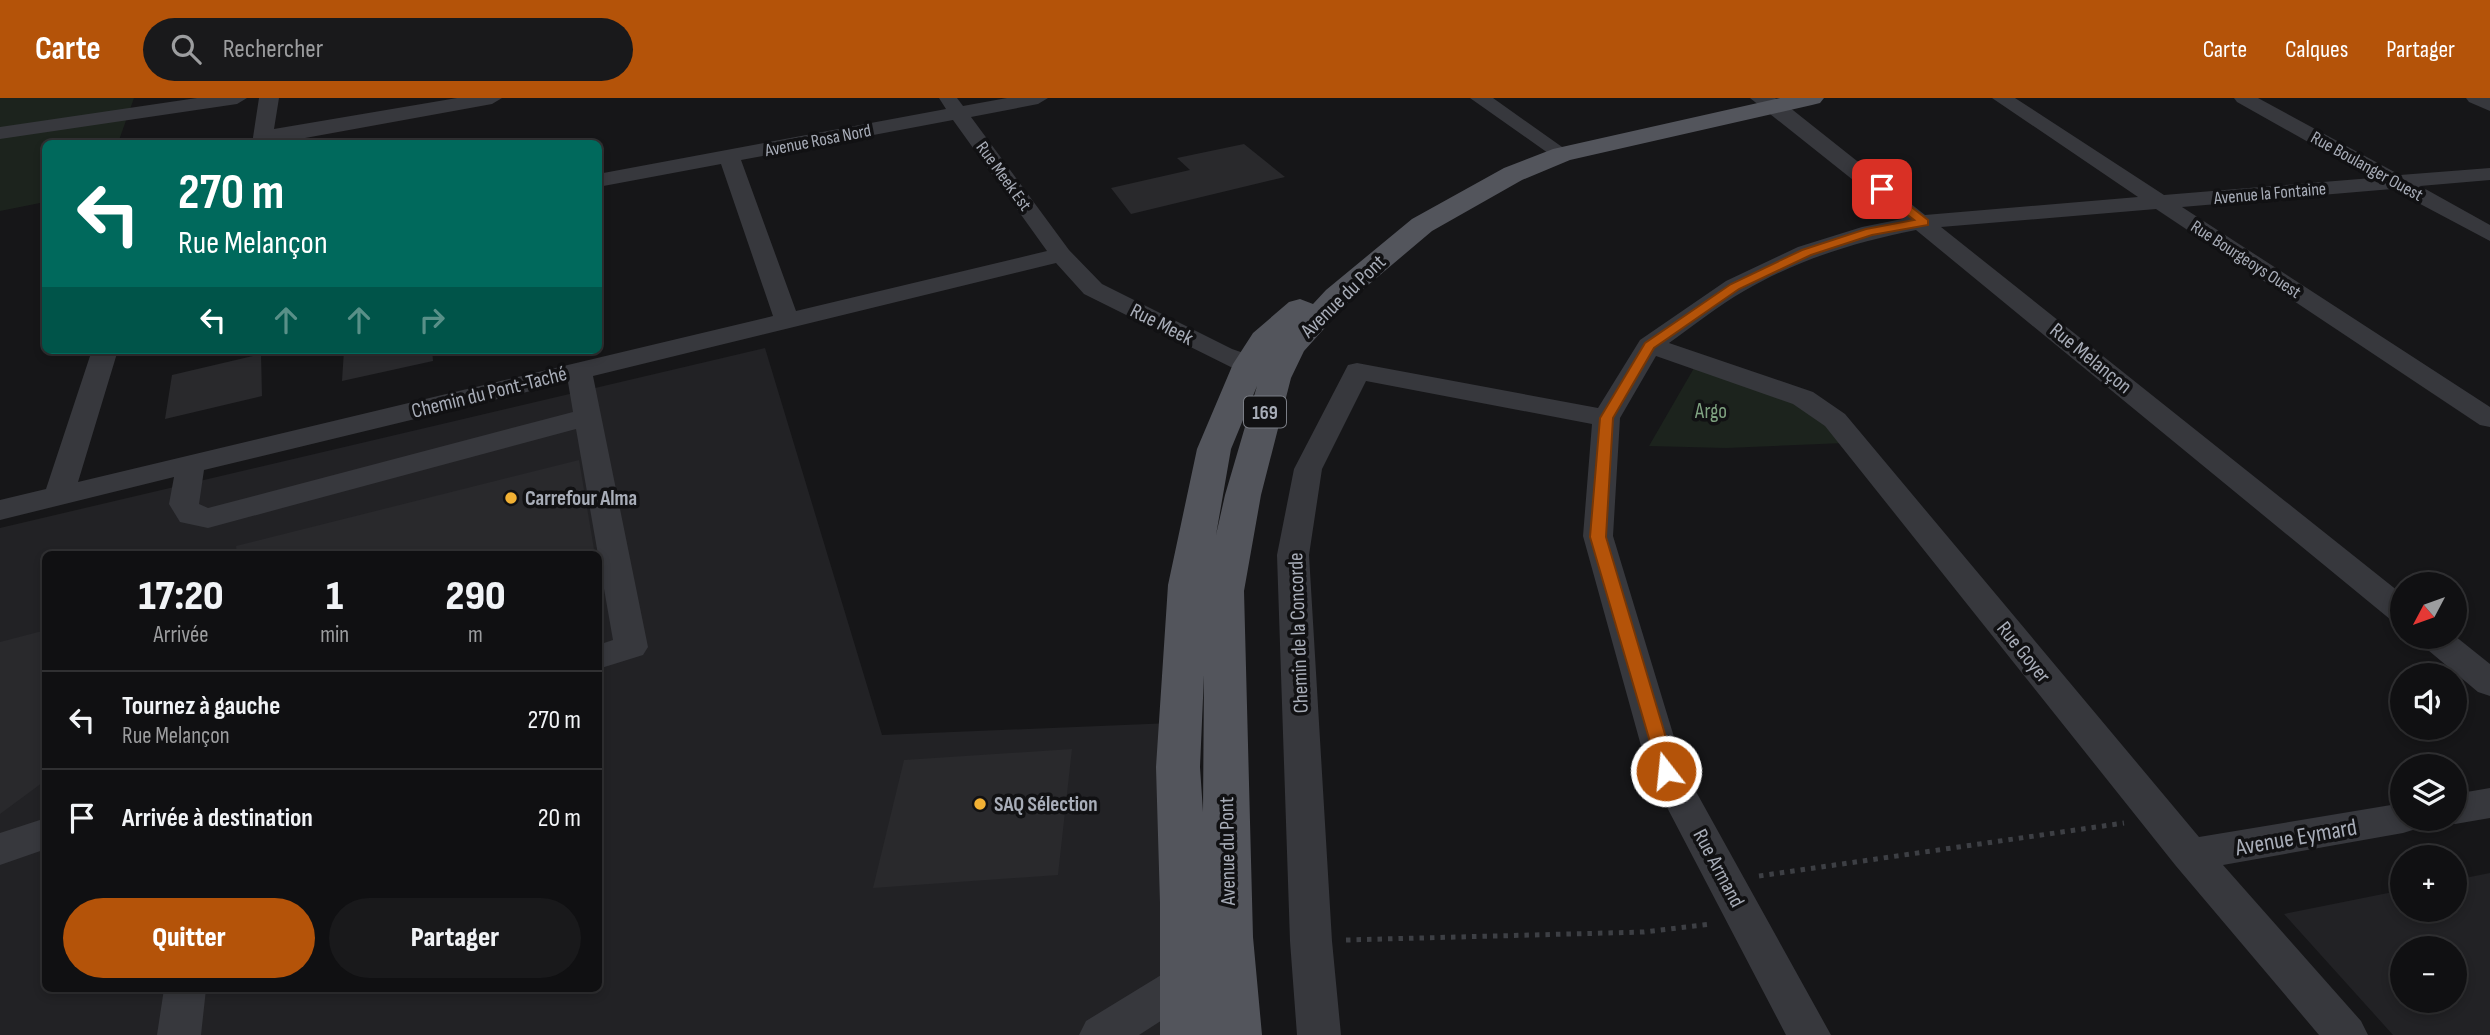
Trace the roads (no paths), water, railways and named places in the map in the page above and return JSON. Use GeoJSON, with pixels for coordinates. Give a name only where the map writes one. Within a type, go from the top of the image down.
{"type":"FeatureCollection","features":[{"type":"Feature","properties":{"kind":"main road","name":"Avenue du Pont"},"geometry":{"type":"LineString","coordinates":[[1236,1035],[1228,937],[1224,591],[1243,495],[1262,371],[1264,340],[1408,210],[1472,176],[1557,150],[1763,101],[1812,98]]}},
{"type":"Feature","properties":{"kind":"main road","name":"Avenue du Pont"},"geometry":{"type":"LineString","coordinates":[[1187,1035],[1178,767],[1188,585],[1214,449],[1262,371]]}},
{"type":"Feature","properties":{"kind":"street"},"geometry":{"type":"LineString","coordinates":[[0,132],[237,98]]}},
{"type":"Feature","properties":{"kind":"street"},"geometry":{"type":"LineString","coordinates":[[269,98],[262,140],[492,98]]}},
{"type":"Feature","properties":{"kind":"street","name":"Avenue Rosa Nord"},"geometry":{"type":"LineString","coordinates":[[602,180],[729,157],[953,106],[1038,98]]}},
{"type":"Feature","properties":{"kind":"street"},"geometry":{"type":"LineString","coordinates":[[1480,98],[1557,150]]}},
{"type":"Feature","properties":{"kind":"street","name":"Rue Bourgeoys Ouest"},"geometry":{"type":"LineString","coordinates":[[2003,98],[2490,419]]}},
{"type":"Feature","properties":{"kind":"street","name":"Rue Boulanger Ouest"},"geometry":{"type":"LineString","coordinates":[[2244,98],[2490,234]]}},
{"type":"Feature","properties":{"kind":"street"},"geometry":{"type":"LineString","coordinates":[[2476,98],[2490,105]]}},
{"type":"Feature","properties":{"kind":"street","name":"Rue Melançon"},"geometry":{"type":"LineString","coordinates":[[1763,101],[1924,222],[2390,601]]}},
{"type":"Feature","properties":{"kind":"street","name":"Rue Meek Est"},"geometry":{"type":"LineString","coordinates":[[953,106],[1060,255]]}},
{"type":"Feature","properties":{"kind":"street"},"geometry":{"type":"LineString","coordinates":[[729,157],[787,320]]}},
{"type":"Feature","properties":{"kind":"street","name":"Avenue la Fontaine"},"geometry":{"type":"LineString","coordinates":[[1924,222],[2490,174]]}},
{"type":"Feature","properties":{"kind":"street","name":"Rue Armand"},"geometry":{"type":"LineString","coordinates":[[1809,1035],[1666,771],[1598,537],[1606,418],[1649,345],[1735,286],[1806,252],[1870,232],[1924,222]]}},
{"type":"Feature","properties":{"kind":"street","name":"Chemin du Pont-Taché"},"geometry":{"type":"LineString","coordinates":[[0,510],[1060,255]]}},
{"type":"Feature","properties":{"kind":"street","name":"Rue Meek"},"geometry":{"type":"LineString","coordinates":[[1060,255],[1093,289],[1223,355],[1262,371]]}},
{"type":"Feature","properties":{"kind":"street","name":"Rue Goyer"},"geometry":{"type":"LineString","coordinates":[[1649,345],[1803,398],[1835,421],[2190,855],[2346,1035]]}},
{"type":"Feature","properties":{"kind":"street"},"geometry":{"type":"LineString","coordinates":[[59,496],[104,354]]}},
{"type":"Feature","properties":{"kind":"street"},"geometry":{"type":"LineString","coordinates":[[579,370],[631,647],[602,656]]}},
{"type":"Feature","properties":{"kind":"street","name":"Chemin de la Concorde"},"geometry":{"type":"LineString","coordinates":[[1319,1035],[1311,941],[1293,555],[1308,469],[1357,371],[1606,418]]}},
{"type":"Feature","properties":{"kind":"street"},"geometry":{"type":"LineString","coordinates":[[191,464],[184,505],[191,515],[208,518],[588,417]]}},
{"type":"Feature","properties":{"kind":"street"},"geometry":{"type":"LineString","coordinates":[[2449,649],[2490,682]]}},
{"type":"Feature","properties":{"kind":"street"},"geometry":{"type":"LineString","coordinates":[[2467,807],[2490,803]]}},
{"type":"Feature","properties":{"kind":"street","name":"Avenue Eymard"},"geometry":{"type":"LineString","coordinates":[[2190,855],[2390,820]]}},
{"type":"Feature","properties":{"kind":"street"},"geometry":{"type":"LineString","coordinates":[[0,849],[42,834]]}},
{"type":"Feature","properties":{"kind":"street"},"geometry":{"type":"LineString","coordinates":[[1101,1035],[1186,982]]}},
{"type":"Feature","properties":{"kind":"street"},"geometry":{"type":"LineString","coordinates":[[179,1035],[185,992]]}},
{"type":"Feature","properties":{"kind":"place","name":"Carrefour Alma"},"geometry":{"type":"Point","coordinates":[511,498]}},
{"type":"Feature","properties":{"kind":"place","name":"SAQ Sélection"},"geometry":{"type":"Point","coordinates":[980,804]}},
{"type":"Feature","properties":{"kind":"park label","name":"Argo"},"geometry":{"type":"Point","coordinates":[1711,411]}}]}
